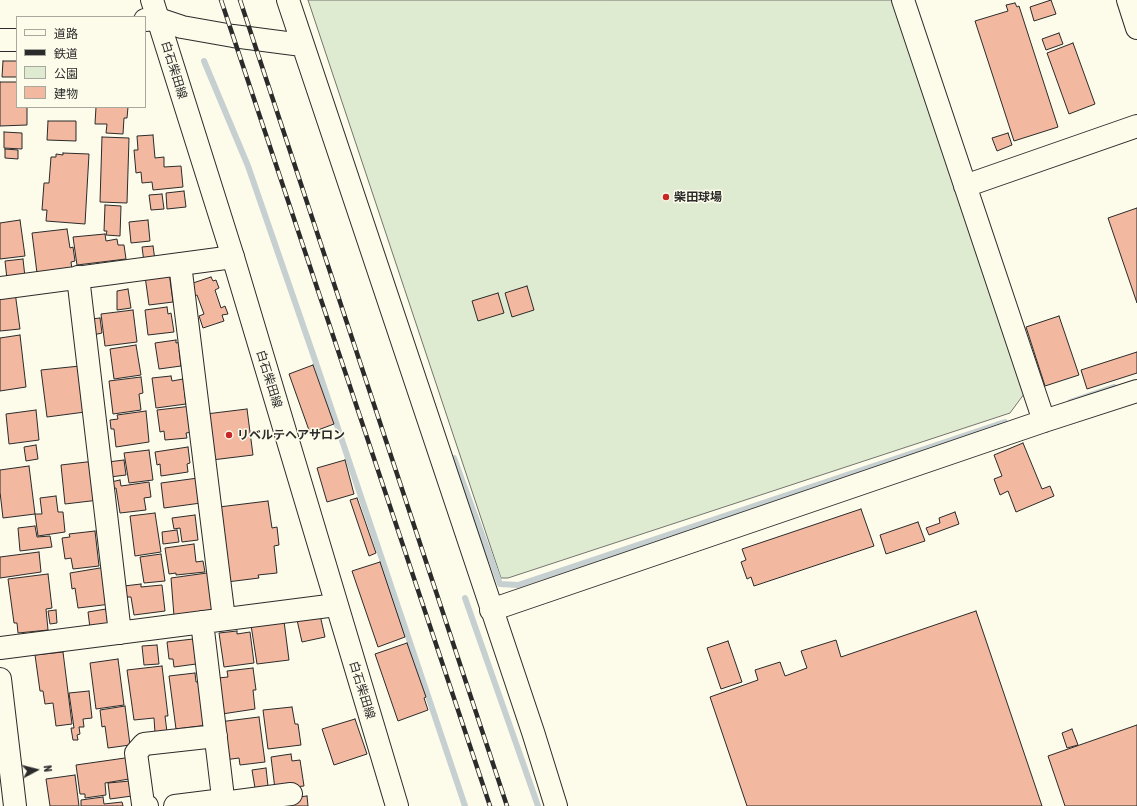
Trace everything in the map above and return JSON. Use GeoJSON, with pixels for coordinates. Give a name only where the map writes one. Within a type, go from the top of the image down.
{"type":"FeatureCollection","features":[{"type":"Feature","properties":{"kind":"street"},"geometry":{"type":"LineString","coordinates":[[288,0],[556,806]]}},
{"type":"Feature","properties":{"kind":"street"},"geometry":{"type":"LineString","coordinates":[[903,0],[1044,421]]}},
{"type":"Feature","properties":{"kind":"street"},"geometry":{"type":"LineString","coordinates":[[1128,0],[1137,28]]}},
{"type":"Feature","properties":{"kind":"street"},"geometry":{"type":"LineString","coordinates":[[152,13],[182,27],[233,36],[302,44]]}},
{"type":"Feature","properties":{"kind":"street","name":"白石柴田線"},"geometry":{"type":"LineString","coordinates":[[152,13],[232,257],[397,806]]}},
{"type":"Feature","properties":{"kind":"street"},"geometry":{"type":"LineString","coordinates":[[0,40],[16,40]]}},
{"type":"Feature","properties":{"kind":"street"},"geometry":{"type":"LineString","coordinates":[[965,186],[1137,126]]}},
{"type":"Feature","properties":{"kind":"street"},"geometry":{"type":"LineString","coordinates":[[0,288],[232,257]]}},
{"type":"Feature","properties":{"kind":"street"},"geometry":{"type":"LineString","coordinates":[[180,264],[224,620]]}},
{"type":"Feature","properties":{"kind":"street"},"geometry":{"type":"LineString","coordinates":[[78,277],[120,633]]}},
{"type":"Feature","properties":{"kind":"street"},"geometry":{"type":"LineString","coordinates":[[491,610],[1044,421],[1137,391]]}},
{"type":"Feature","properties":{"kind":"street"},"geometry":{"type":"LineString","coordinates":[[0,648],[336,605]]}},
{"type":"Feature","properties":{"kind":"street"},"geometry":{"type":"LineString","coordinates":[[202,622],[223,803]]}},
{"type":"Feature","properties":{"kind":"street"},"geometry":{"type":"LineString","coordinates":[[0,680],[15,806]]}},
{"type":"Feature","properties":{"kind":"street"},"geometry":{"type":"LineString","coordinates":[[147,806],[143,804],[136,753],[144,744],[216,736]]}},
{"type":"Feature","properties":{"kind":"street"},"geometry":{"type":"LineString","coordinates":[[175,806],[223,803],[291,794]]}},
{"type":"Feature","properties":{"kind":"green space","name":"柴田球場"},"geometry":{"type":"Polygon","coordinates":[[[308,0],[894,0],[1024,394],[1010,413],[508,578],[501,578],[308,0]]]}},
{"type":"Feature","properties":{"kind":"building"},"geometry":{"type":"Polygon","coordinates":[[[1051,0],[1056,14],[1034,21],[1030,7],[1051,0]]]}},
{"type":"Feature","properties":{"kind":"building"},"geometry":{"type":"Polygon","coordinates":[[[1015,3],[1017,7],[1019,6],[1058,127],[1014,141],[975,21],[1008,11],[1006,5],[1015,3]]]}},
{"type":"Feature","properties":{"kind":"building"},"geometry":{"type":"Polygon","coordinates":[[[1059,33],[1063,44],[1046,50],[1042,39],[1059,33]]]}},
{"type":"Feature","properties":{"kind":"building"},"geometry":{"type":"Polygon","coordinates":[[[1073,43],[1095,104],[1069,114],[1047,53],[1073,43]]]}},
{"type":"Feature","properties":{"kind":"building"},"geometry":{"type":"Polygon","coordinates":[[[3,61],[16,61],[16,77],[2,77],[3,61]]]}},
{"type":"Feature","properties":{"kind":"building"},"geometry":{"type":"Polygon","coordinates":[[[0,82],[16,82],[16,108],[27,108],[27,125],[0,126],[0,82]]]}},
{"type":"Feature","properties":{"kind":"building"},"geometry":{"type":"Polygon","coordinates":[[[96,108],[128,108],[127,118],[124,118],[123,134],[106,133],[107,124],[95,124],[96,108]]]}},
{"type":"Feature","properties":{"kind":"building"},"geometry":{"type":"Polygon","coordinates":[[[48,121],[76,121],[76,141],[47,140],[48,121]]]}},
{"type":"Feature","properties":{"kind":"building"},"geometry":{"type":"Polygon","coordinates":[[[4,132],[22,133],[22,149],[4,148],[4,132]]]}},
{"type":"Feature","properties":{"kind":"building"},"geometry":{"type":"Polygon","coordinates":[[[1008,133],[1012,145],[997,151],[992,138],[1008,133]]]}},
{"type":"Feature","properties":{"kind":"building"},"geometry":{"type":"Polygon","coordinates":[[[153,135],[155,158],[164,157],[164,167],[181,166],[183,187],[153,190],[152,182],[142,183],[141,172],[136,173],[134,150],[138,150],[137,136],[153,135]]]}},
{"type":"Feature","properties":{"kind":"building"},"geometry":{"type":"Polygon","coordinates":[[[102,137],[129,138],[127,203],[100,202],[102,137]]]}},
{"type":"Feature","properties":{"kind":"building"},"geometry":{"type":"Polygon","coordinates":[[[5,149],[18,150],[18,159],[5,158],[5,149]]]}},
{"type":"Feature","properties":{"kind":"building"},"geometry":{"type":"Polygon","coordinates":[[[63,153],[89,154],[85,224],[46,221],[47,210],[42,210],[44,183],[49,183],[51,157],[56,157],[56,154],[63,155],[63,153]]]}},
{"type":"Feature","properties":{"kind":"building"},"geometry":{"type":"Polygon","coordinates":[[[184,191],[186,207],[167,209],[166,193],[184,191]]]}},
{"type":"Feature","properties":{"kind":"building"},"geometry":{"type":"Polygon","coordinates":[[[162,194],[164,209],[151,210],[149,195],[162,194]]]}},
{"type":"Feature","properties":{"kind":"building"},"geometry":{"type":"Polygon","coordinates":[[[105,205],[121,206],[120,236],[106,235],[107,231],[104,231],[105,205]]]}},
{"type":"Feature","properties":{"kind":"building"},"geometry":{"type":"Polygon","coordinates":[[[1137,208],[1137,303],[1108,218],[1137,208]]]}},
{"type":"Feature","properties":{"kind":"building"},"geometry":{"type":"Polygon","coordinates":[[[20,220],[25,256],[0,259],[0,223],[20,220]]]}},
{"type":"Feature","properties":{"kind":"building"},"geometry":{"type":"Polygon","coordinates":[[[148,220],[150,241],[131,243],[129,222],[148,220]]]}},
{"type":"Feature","properties":{"kind":"building"},"geometry":{"type":"Polygon","coordinates":[[[67,229],[70,248],[73,247],[75,261],[71,262],[72,269],[37,273],[32,233],[67,229]]]}},
{"type":"Feature","properties":{"kind":"building"},"geometry":{"type":"Polygon","coordinates":[[[105,234],[106,241],[117,239],[118,245],[124,245],[126,259],[77,265],[73,237],[105,234]]]}},
{"type":"Feature","properties":{"kind":"building"},"geometry":{"type":"Polygon","coordinates":[[[153,246],[155,260],[144,262],[142,247],[153,246]]]}},
{"type":"Feature","properties":{"kind":"building"},"geometry":{"type":"Polygon","coordinates":[[[23,259],[25,277],[7,279],[5,261],[23,259]]]}},
{"type":"Feature","properties":{"kind":"building"},"geometry":{"type":"Polygon","coordinates":[[[169,272],[173,302],[149,305],[145,276],[169,272]]]}},
{"type":"Feature","properties":{"kind":"building"},"geometry":{"type":"Polygon","coordinates":[[[211,277],[213,281],[216,280],[219,288],[215,290],[221,308],[225,306],[228,314],[222,315],[224,321],[203,328],[199,316],[204,314],[197,295],[194,296],[190,284],[211,277]]]}},
{"type":"Feature","properties":{"kind":"building"},"geometry":{"type":"Polygon","coordinates":[[[527,286],[534,310],[512,317],[505,293],[527,286]]]}},
{"type":"Feature","properties":{"kind":"building"},"geometry":{"type":"Polygon","coordinates":[[[128,289],[131,308],[117,310],[117,291],[128,289]]]}},
{"type":"Feature","properties":{"kind":"building"},"geometry":{"type":"Polygon","coordinates":[[[15,292],[20,329],[0,331],[0,294],[15,292]]]}},
{"type":"Feature","properties":{"kind":"building"},"geometry":{"type":"Polygon","coordinates":[[[498,293],[504,313],[478,321],[472,301],[498,293]]]}},
{"type":"Feature","properties":{"kind":"building"},"geometry":{"type":"Polygon","coordinates":[[[167,307],[168,314],[171,313],[174,332],[148,335],[145,310],[167,307]]]}},
{"type":"Feature","properties":{"kind":"building"},"geometry":{"type":"Polygon","coordinates":[[[133,310],[137,342],[105,346],[101,314],[133,310]]]}},
{"type":"Feature","properties":{"kind":"building"},"geometry":{"type":"Polygon","coordinates":[[[1059,316],[1079,375],[1045,386],[1026,327],[1059,316]]]}},
{"type":"Feature","properties":{"kind":"building"},"geometry":{"type":"Polygon","coordinates":[[[100,318],[102,333],[93,335],[91,319],[100,318]]]}},
{"type":"Feature","properties":{"kind":"building"},"geometry":{"type":"Polygon","coordinates":[[[20,335],[26,387],[0,391],[0,338],[20,335]]]}},
{"type":"Feature","properties":{"kind":"building"},"geometry":{"type":"Polygon","coordinates":[[[176,340],[176,343],[182,342],[183,350],[179,350],[181,366],[159,369],[155,343],[176,340]]]}},
{"type":"Feature","properties":{"kind":"building"},"geometry":{"type":"Polygon","coordinates":[[[136,345],[141,375],[114,379],[110,349],[136,345]]]}},
{"type":"Feature","properties":{"kind":"building"},"geometry":{"type":"Polygon","coordinates":[[[1137,352],[1137,373],[1087,389],[1081,370],[1137,352]]]}},
{"type":"Feature","properties":{"kind":"building"},"geometry":{"type":"Polygon","coordinates":[[[313,365],[334,424],[310,433],[289,374],[313,365]]]}},
{"type":"Feature","properties":{"kind":"building"},"geometry":{"type":"Polygon","coordinates":[[[80,366],[85,412],[47,417],[41,370],[80,366]]]}},
{"type":"Feature","properties":{"kind":"building"},"geometry":{"type":"Polygon","coordinates":[[[171,376],[172,381],[183,379],[186,404],[156,408],[152,378],[171,376]]]}},
{"type":"Feature","properties":{"kind":"building"},"geometry":{"type":"Polygon","coordinates":[[[141,377],[143,393],[139,394],[141,410],[113,414],[109,381],[141,377]]]}},
{"type":"Feature","properties":{"kind":"building"},"geometry":{"type":"Polygon","coordinates":[[[192,406],[193,432],[186,433],[187,438],[165,440],[164,431],[160,432],[157,410],[192,406]]]}},
{"type":"Feature","properties":{"kind":"building"},"geometry":{"type":"Polygon","coordinates":[[[247,409],[253,455],[212,460],[206,414],[247,409]]]}},
{"type":"Feature","properties":{"kind":"building"},"geometry":{"type":"Polygon","coordinates":[[[36,410],[39,440],[9,444],[6,414],[36,410]]]}},
{"type":"Feature","properties":{"kind":"building"},"geometry":{"type":"Polygon","coordinates":[[[146,411],[149,442],[116,447],[114,429],[111,429],[110,420],[118,419],[117,415],[146,411]]]}},
{"type":"Feature","properties":{"kind":"building"},"geometry":{"type":"Polygon","coordinates":[[[1023,443],[1042,489],[1050,486],[1054,496],[1016,512],[1008,491],[1000,495],[994,479],[1002,476],[994,455],[1023,443]]]}},
{"type":"Feature","properties":{"kind":"building"},"geometry":{"type":"Polygon","coordinates":[[[36,445],[38,459],[26,461],[24,447],[36,445]]]}},
{"type":"Feature","properties":{"kind":"building"},"geometry":{"type":"Polygon","coordinates":[[[188,447],[190,463],[187,464],[188,472],[161,476],[160,464],[157,465],[155,452],[188,447]]]}},
{"type":"Feature","properties":{"kind":"building"},"geometry":{"type":"Polygon","coordinates":[[[149,450],[153,480],[129,483],[124,453],[149,450]]]}},
{"type":"Feature","properties":{"kind":"building"},"geometry":{"type":"Polygon","coordinates":[[[124,460],[126,475],[110,477],[108,462],[124,460]]]}},
{"type":"Feature","properties":{"kind":"building"},"geometry":{"type":"Polygon","coordinates":[[[345,460],[354,494],[327,502],[317,468],[345,460]]]}},
{"type":"Feature","properties":{"kind":"building"},"geometry":{"type":"Polygon","coordinates":[[[95,461],[99,500],[65,504],[61,465],[95,461]]]}},
{"type":"Feature","properties":{"kind":"building"},"geometry":{"type":"Polygon","coordinates":[[[29,466],[35,514],[3,518],[0,492],[0,470],[29,466]]]}},
{"type":"Feature","properties":{"kind":"building"},"geometry":{"type":"Polygon","coordinates":[[[198,478],[201,503],[164,508],[161,483],[198,478]]]}},
{"type":"Feature","properties":{"kind":"building"},"geometry":{"type":"Polygon","coordinates":[[[120,480],[121,486],[149,482],[151,497],[144,498],[146,510],[120,513],[116,488],[112,489],[111,482],[120,480]]]}},
{"type":"Feature","properties":{"kind":"building"},"geometry":{"type":"Polygon","coordinates":[[[56,496],[58,512],[63,512],[65,532],[38,536],[35,514],[42,514],[40,498],[56,496]]]}},
{"type":"Feature","properties":{"kind":"building"},"geometry":{"type":"Polygon","coordinates":[[[357,498],[376,553],[369,556],[350,500],[357,498]]]}},
{"type":"Feature","properties":{"kind":"building"},"geometry":{"type":"Polygon","coordinates":[[[268,501],[272,528],[277,527],[279,545],[274,546],[277,573],[258,575],[259,578],[227,582],[219,507],[268,501]]]}},
{"type":"Feature","properties":{"kind":"building"},"geometry":{"type":"Polygon","coordinates":[[[861,509],[874,546],[754,586],[751,577],[747,579],[741,562],[746,560],[742,549],[861,509]]]}},
{"type":"Feature","properties":{"kind":"building"},"geometry":{"type":"Polygon","coordinates":[[[955,512],[959,524],[929,535],[926,528],[940,523],[939,518],[955,512]]]}},
{"type":"Feature","properties":{"kind":"building"},"geometry":{"type":"Polygon","coordinates":[[[155,513],[161,552],[135,556],[130,516],[155,513]]]}},
{"type":"Feature","properties":{"kind":"building"},"geometry":{"type":"Polygon","coordinates":[[[195,515],[198,540],[182,542],[180,528],[174,529],[172,518],[195,515]]]}},
{"type":"Feature","properties":{"kind":"building"},"geometry":{"type":"Polygon","coordinates":[[[918,522],[925,541],[886,554],[880,535],[918,522]]]}},
{"type":"Feature","properties":{"kind":"building"},"geometry":{"type":"Polygon","coordinates":[[[35,526],[37,537],[50,536],[52,547],[20,551],[18,528],[35,526]]]}},
{"type":"Feature","properties":{"kind":"building"},"geometry":{"type":"Polygon","coordinates":[[[177,530],[179,542],[163,544],[162,532],[177,530]]]}},
{"type":"Feature","properties":{"kind":"building"},"geometry":{"type":"Polygon","coordinates":[[[95,531],[99,566],[73,569],[71,558],[65,559],[62,538],[70,537],[69,534],[95,531]]]}},
{"type":"Feature","properties":{"kind":"building"},"geometry":{"type":"Polygon","coordinates":[[[194,544],[196,562],[203,561],[205,572],[176,575],[176,573],[169,574],[165,548],[194,544]]]}},
{"type":"Feature","properties":{"kind":"building"},"geometry":{"type":"Polygon","coordinates":[[[39,552],[41,572],[0,578],[0,557],[39,552]]]}},
{"type":"Feature","properties":{"kind":"building"},"geometry":{"type":"Polygon","coordinates":[[[161,554],[165,581],[144,583],[140,557],[161,554]]]}},
{"type":"Feature","properties":{"kind":"building"},"geometry":{"type":"Polygon","coordinates":[[[380,562],[405,637],[378,647],[352,571],[380,562]]]}},
{"type":"Feature","properties":{"kind":"building"},"geometry":{"type":"Polygon","coordinates":[[[106,567],[111,604],[78,608],[75,588],[72,589],[70,573],[106,567]]]}},
{"type":"Feature","properties":{"kind":"building"},"geometry":{"type":"Polygon","coordinates":[[[214,572],[219,610],[174,616],[171,578],[214,572]]]}},
{"type":"Feature","properties":{"kind":"building"},"geometry":{"type":"Polygon","coordinates":[[[48,574],[52,608],[46,609],[48,630],[18,633],[17,623],[14,623],[8,579],[48,574]]]}},
{"type":"Feature","properties":{"kind":"building"},"geometry":{"type":"Polygon","coordinates":[[[141,584],[141,587],[162,585],[165,611],[134,615],[131,597],[126,597],[124,586],[141,584]]]}},
{"type":"Feature","properties":{"kind":"building"},"geometry":{"type":"Polygon","coordinates":[[[106,609],[108,626],[90,628],[88,612],[106,609]]]}},
{"type":"Feature","properties":{"kind":"building"},"geometry":{"type":"Polygon","coordinates":[[[56,610],[57,623],[50,624],[48,611],[56,610]]]}},
{"type":"Feature","properties":{"kind":"building"},"geometry":{"type":"Polygon","coordinates":[[[976,611],[1042,806],[747,806],[710,697],[758,680],[755,670],[780,662],[785,676],[807,668],[801,651],[836,640],[841,657],[976,611]]]}},
{"type":"Feature","properties":{"kind":"building"},"geometry":{"type":"Polygon","coordinates":[[[320,615],[325,637],[302,642],[297,620],[320,615]]]}},
{"type":"Feature","properties":{"kind":"building"},"geometry":{"type":"Polygon","coordinates":[[[284,621],[289,660],[257,664],[251,625],[284,621]]]}},
{"type":"Feature","properties":{"kind":"building"},"geometry":{"type":"Polygon","coordinates":[[[237,631],[237,634],[250,632],[254,663],[224,667],[219,633],[237,631]]]}},
{"type":"Feature","properties":{"kind":"building"},"geometry":{"type":"Polygon","coordinates":[[[193,639],[196,664],[174,667],[173,659],[169,659],[167,642],[193,639]]]}},
{"type":"Feature","properties":{"kind":"building"},"geometry":{"type":"Polygon","coordinates":[[[728,641],[742,682],[721,689],[707,648],[728,641]]]}},
{"type":"Feature","properties":{"kind":"building"},"geometry":{"type":"Polygon","coordinates":[[[407,643],[426,697],[424,698],[428,710],[398,721],[375,654],[407,643]]]}},
{"type":"Feature","properties":{"kind":"building"},"geometry":{"type":"Polygon","coordinates":[[[157,645],[159,664],[144,665],[142,646],[157,645]]]}},
{"type":"Feature","properties":{"kind":"building"},"geometry":{"type":"Polygon","coordinates":[[[63,652],[72,724],[56,726],[53,703],[45,704],[43,691],[40,691],[35,655],[63,652]]]}},
{"type":"Feature","properties":{"kind":"building"},"geometry":{"type":"Polygon","coordinates":[[[118,659],[124,705],[96,709],[90,663],[118,659]]]}},
{"type":"Feature","properties":{"kind":"building"},"geometry":{"type":"Polygon","coordinates":[[[162,666],[168,716],[165,716],[167,732],[155,733],[154,718],[134,720],[127,670],[162,666]]]}},
{"type":"Feature","properties":{"kind":"building"},"geometry":{"type":"Polygon","coordinates":[[[253,668],[256,690],[253,690],[255,709],[222,714],[218,678],[228,677],[227,671],[253,668]]]}},
{"type":"Feature","properties":{"kind":"building"},"geometry":{"type":"Polygon","coordinates":[[[195,673],[196,682],[202,682],[208,725],[176,729],[169,676],[195,673]]]}},
{"type":"Feature","properties":{"kind":"building"},"geometry":{"type":"Polygon","coordinates":[[[89,691],[92,718],[83,719],[84,727],[79,727],[80,734],[77,735],[78,740],[73,740],[71,728],[74,728],[69,693],[89,691]]]}},
{"type":"Feature","properties":{"kind":"building"},"geometry":{"type":"Polygon","coordinates":[[[125,706],[130,745],[108,748],[105,726],[102,727],[100,710],[125,706]]]}},
{"type":"Feature","properties":{"kind":"building"},"geometry":{"type":"Polygon","coordinates":[[[292,707],[295,724],[298,724],[301,745],[268,749],[263,710],[292,707]]]}},
{"type":"Feature","properties":{"kind":"building"},"geometry":{"type":"Polygon","coordinates":[[[259,717],[265,762],[240,765],[239,758],[224,760],[219,722],[259,717]]]}},
{"type":"Feature","properties":{"kind":"building"},"geometry":{"type":"Polygon","coordinates":[[[355,719],[367,754],[334,765],[322,729],[355,719]]]}},
{"type":"Feature","properties":{"kind":"building"},"geometry":{"type":"Polygon","coordinates":[[[1137,725],[1137,806],[1065,806],[1048,756],[1137,725]]]}},
{"type":"Feature","properties":{"kind":"building"},"geometry":{"type":"Polygon","coordinates":[[[1072,729],[1078,745],[1067,748],[1062,733],[1072,729]]]}},
{"type":"Feature","properties":{"kind":"building"},"geometry":{"type":"Polygon","coordinates":[[[291,754],[292,761],[300,760],[304,786],[275,789],[271,757],[291,754]]]}},
{"type":"Feature","properties":{"kind":"building"},"geometry":{"type":"Polygon","coordinates":[[[132,757],[135,778],[105,783],[106,795],[85,798],[85,794],[80,794],[76,765],[132,757]]]}},
{"type":"Feature","properties":{"kind":"building"},"geometry":{"type":"Polygon","coordinates":[[[266,768],[268,786],[255,788],[252,770],[266,768]]]}},
{"type":"Feature","properties":{"kind":"building"},"geometry":{"type":"Polygon","coordinates":[[[75,775],[79,806],[50,806],[46,779],[75,775]]]}},
{"type":"Feature","properties":{"kind":"building"},"geometry":{"type":"Polygon","coordinates":[[[130,781],[132,796],[110,799],[108,783],[130,781]]]}},
{"type":"Feature","properties":{"kind":"building"},"geometry":{"type":"Polygon","coordinates":[[[307,796],[308,806],[290,806],[289,798],[307,796]]]}},
{"type":"Feature","properties":{"kind":"building"},"geometry":{"type":"Polygon","coordinates":[[[103,797],[104,804],[122,802],[123,806],[81,806],[81,800],[103,797]]]}},
{"type":"Feature","properties":{"kind":"waterway"},"geometry":{"type":"LineString","coordinates":[[204,61],[248,166],[465,806]]}},
{"type":"Feature","properties":{"kind":"waterway"},"geometry":{"type":"LineString","coordinates":[[1070,402],[1114,387]]}},
{"type":"Feature","properties":{"kind":"waterway"},"geometry":{"type":"LineString","coordinates":[[454,458],[500,584],[518,585],[1005,422]]}},
{"type":"Feature","properties":{"kind":"waterway"},"geometry":{"type":"LineString","coordinates":[[465,598],[538,806]]}},
{"type":"Feature","properties":{"kind":"railway"},"geometry":{"type":"LineString","coordinates":[[221,0],[490,806]]}},
{"type":"Feature","properties":{"kind":"railway"},"geometry":{"type":"LineString","coordinates":[[240,0],[507,806]]}},
{"type":"Feature","properties":{"kind":"place","name":"柴田球場"},"geometry":{"type":"Point","coordinates":[666,197]}},
{"type":"Feature","properties":{"kind":"place","name":"リベルテヘアサロン"},"geometry":{"type":"Point","coordinates":[229,435]}}]}
